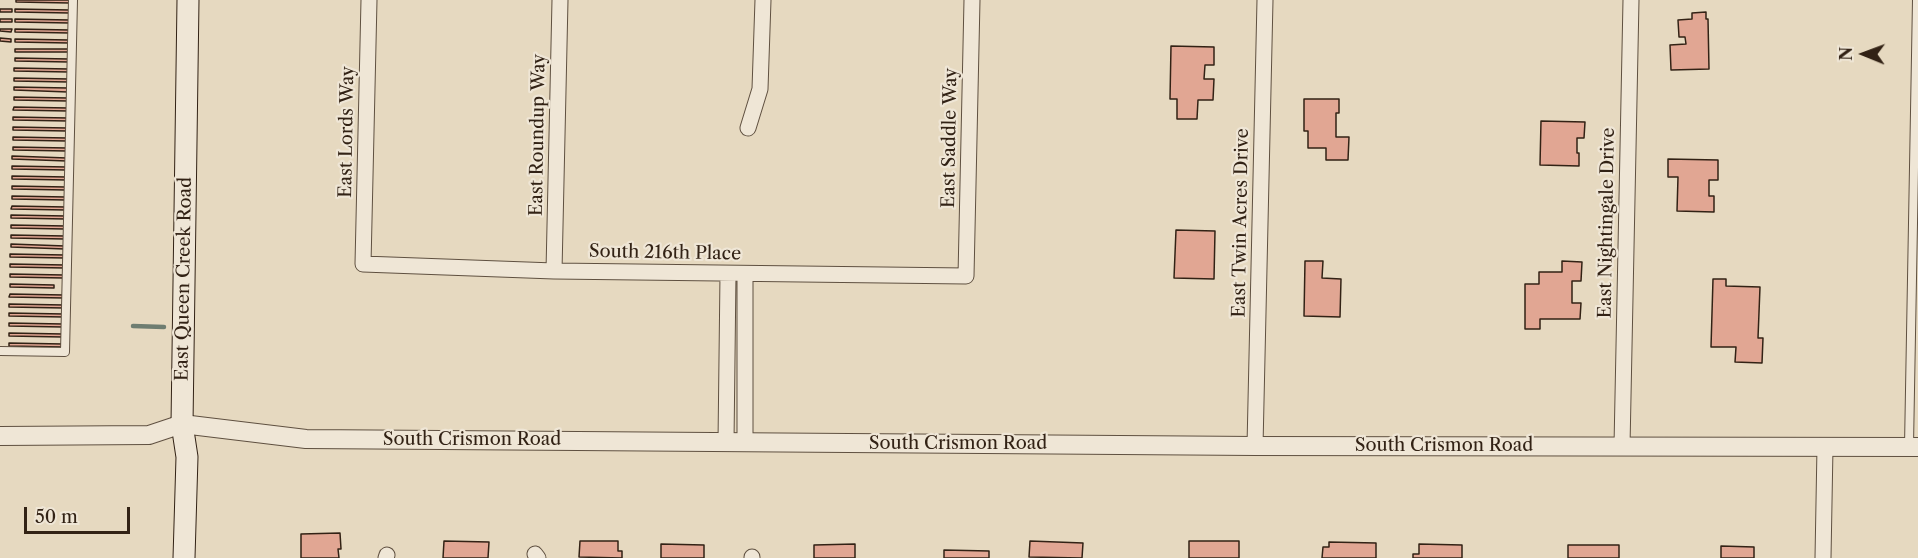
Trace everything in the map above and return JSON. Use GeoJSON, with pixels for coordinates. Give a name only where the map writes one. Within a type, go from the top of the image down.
{"type":"FeatureCollection","features":[{"type":"Feature","properties":{"kind":"main road","name":"East Queen Creek Road"},"geometry":{"type":"LineString","coordinates":[[184,558],[187,457],[182,424],[188,0]]}},
{"type":"Feature","properties":{"kind":"street","name":"East Lords Way"},"geometry":{"type":"LineString","coordinates":[[363,264],[369,0]]}},
{"type":"Feature","properties":{"kind":"street","name":"East Roundup Way"},"geometry":{"type":"LineString","coordinates":[[554,271],[560,0]]}},
{"type":"Feature","properties":{"kind":"street"},"geometry":{"type":"LineString","coordinates":[[748,128],[760,89],[763,0]]}},
{"type":"Feature","properties":{"kind":"street","name":"East Saddle Way"},"geometry":{"type":"LineString","coordinates":[[966,276],[972,0]]}},
{"type":"Feature","properties":{"kind":"street","name":"East Twin Acres Drive"},"geometry":{"type":"LineString","coordinates":[[1255,446],[1265,0]]}},
{"type":"Feature","properties":{"kind":"street","name":"East Nightingale Drive"},"geometry":{"type":"LineString","coordinates":[[1622,446],[1631,0]]}},
{"type":"Feature","properties":{"kind":"street","name":"South 216th Place"},"geometry":{"type":"LineString","coordinates":[[363,264],[554,271],[966,276]]}},
{"type":"Feature","properties":{"kind":"street"},"geometry":{"type":"LineString","coordinates":[[726,442],[728,274]]}},
{"type":"Feature","properties":{"kind":"street"},"geometry":{"type":"LineString","coordinates":[[745,274],[745,442]]}},
{"type":"Feature","properties":{"kind":"street","name":"South Crismon Road"},"geometry":{"type":"LineString","coordinates":[[0,436],[149,435],[182,424],[306,439],[1255,446],[1914,447]]}},
{"type":"Feature","properties":{"kind":"street"},"geometry":{"type":"LineString","coordinates":[[1823,558],[1825,447]]}},
{"type":"Feature","properties":{"kind":"lane"},"geometry":{"type":"LineString","coordinates":[[0,351],[65,352],[73,0]]}},
{"type":"Feature","properties":{"kind":"lane"},"geometry":{"type":"LineString","coordinates":[[1914,447],[1917,0]]}},
{"type":"Feature","properties":{"kind":"building"},"geometry":{"type":"Polygon","coordinates":[[[16,0],[70,0],[70,3],[16,2],[16,0]]]}},
{"type":"Feature","properties":{"kind":"building"},"geometry":{"type":"Polygon","coordinates":[[[0,9],[12,9],[12,12],[0,12],[0,9]]]}},
{"type":"Feature","properties":{"kind":"building"},"geometry":{"type":"Polygon","coordinates":[[[15,9],[70,10],[70,13],[15,12],[15,9]]]}},
{"type":"Feature","properties":{"kind":"building"},"geometry":{"type":"Polygon","coordinates":[[[1706,12],[1709,69],[1671,70],[1670,45],[1686,44],[1685,37],[1679,37],[1678,20],[1692,19],[1692,13],[1706,12]]]}},
{"type":"Feature","properties":{"kind":"building"},"geometry":{"type":"Polygon","coordinates":[[[0,19],[12,19],[12,22],[0,22],[0,19]]]}},
{"type":"Feature","properties":{"kind":"building"},"geometry":{"type":"Polygon","coordinates":[[[15,19],[70,20],[70,23],[15,22],[15,19]]]}},
{"type":"Feature","properties":{"kind":"building"},"geometry":{"type":"Polygon","coordinates":[[[0,29],[12,29],[11,32],[0,31],[0,29]]]}},
{"type":"Feature","properties":{"kind":"building"},"geometry":{"type":"Polygon","coordinates":[[[15,29],[70,30],[70,33],[15,32],[15,29]]]}},
{"type":"Feature","properties":{"kind":"building"},"geometry":{"type":"Polygon","coordinates":[[[0,38],[11,39],[11,42],[0,41],[0,38]]]}},
{"type":"Feature","properties":{"kind":"building"},"geometry":{"type":"Polygon","coordinates":[[[15,39],[69,40],[69,43],[15,42],[15,39]]]}},
{"type":"Feature","properties":{"kind":"building"},"geometry":{"type":"Polygon","coordinates":[[[1171,46],[1214,47],[1214,65],[1205,65],[1204,79],[1214,79],[1213,100],[1198,100],[1197,119],[1177,119],[1177,99],[1170,99],[1171,46]]]}},
{"type":"Feature","properties":{"kind":"building"},"geometry":{"type":"Polygon","coordinates":[[[15,49],[69,49],[69,52],[15,52],[15,49]]]}},
{"type":"Feature","properties":{"kind":"building"},"geometry":{"type":"Polygon","coordinates":[[[15,58],[69,59],[69,62],[15,61],[15,58]]]}},
{"type":"Feature","properties":{"kind":"building"},"geometry":{"type":"Polygon","coordinates":[[[14,68],[69,69],[69,72],[14,71],[14,68]]]}},
{"type":"Feature","properties":{"kind":"building"},"geometry":{"type":"Polygon","coordinates":[[[14,78],[69,79],[69,82],[14,81],[14,78]]]}},
{"type":"Feature","properties":{"kind":"building"},"geometry":{"type":"Polygon","coordinates":[[[14,87],[68,88],[68,92],[14,90],[14,87]]]}},
{"type":"Feature","properties":{"kind":"building"},"geometry":{"type":"Polygon","coordinates":[[[14,97],[68,98],[68,101],[14,100],[14,97]]]}},
{"type":"Feature","properties":{"kind":"building"},"geometry":{"type":"Polygon","coordinates":[[[1304,99],[1339,99],[1339,113],[1336,113],[1336,137],[1349,137],[1348,160],[1326,160],[1326,148],[1308,148],[1308,131],[1304,131],[1304,99]]]}},
{"type":"Feature","properties":{"kind":"building"},"geometry":{"type":"Polygon","coordinates":[[[14,107],[68,108],[68,111],[13,110],[14,107]]]}},
{"type":"Feature","properties":{"kind":"building"},"geometry":{"type":"Polygon","coordinates":[[[13,117],[68,118],[68,121],[13,120],[13,117]]]}},
{"type":"Feature","properties":{"kind":"building"},"geometry":{"type":"Polygon","coordinates":[[[1541,121],[1585,122],[1584,138],[1577,138],[1579,166],[1540,165],[1541,121]]]}},
{"type":"Feature","properties":{"kind":"building"},"geometry":{"type":"Polygon","coordinates":[[[13,127],[67,128],[67,131],[13,130],[13,127]]]}},
{"type":"Feature","properties":{"kind":"building"},"geometry":{"type":"Polygon","coordinates":[[[13,137],[67,138],[67,141],[13,140],[13,137]]]}},
{"type":"Feature","properties":{"kind":"building"},"geometry":{"type":"Polygon","coordinates":[[[13,147],[67,148],[67,151],[13,150],[13,147]]]}},
{"type":"Feature","properties":{"kind":"building"},"geometry":{"type":"Polygon","coordinates":[[[12,156],[67,158],[67,161],[12,159],[12,156]]]}},
{"type":"Feature","properties":{"kind":"building"},"geometry":{"type":"Polygon","coordinates":[[[1668,159],[1718,160],[1718,180],[1709,180],[1709,196],[1714,196],[1714,212],[1677,211],[1678,177],[1668,177],[1668,159]]]}},
{"type":"Feature","properties":{"kind":"building"},"geometry":{"type":"Polygon","coordinates":[[[12,166],[67,167],[67,170],[12,169],[12,166]]]}},
{"type":"Feature","properties":{"kind":"building"},"geometry":{"type":"Polygon","coordinates":[[[12,176],[67,177],[67,180],[12,179],[12,176]]]}},
{"type":"Feature","properties":{"kind":"building"},"geometry":{"type":"Polygon","coordinates":[[[12,186],[66,187],[66,190],[12,189],[12,186]]]}},
{"type":"Feature","properties":{"kind":"building"},"geometry":{"type":"Polygon","coordinates":[[[12,196],[66,197],[66,200],[12,199],[12,196]]]}},
{"type":"Feature","properties":{"kind":"building"},"geometry":{"type":"Polygon","coordinates":[[[12,206],[66,207],[66,210],[11,209],[12,206]]]}},
{"type":"Feature","properties":{"kind":"building"},"geometry":{"type":"Polygon","coordinates":[[[11,215],[66,216],[66,219],[11,218],[11,215]]]}},
{"type":"Feature","properties":{"kind":"building"},"geometry":{"type":"Polygon","coordinates":[[[11,225],[66,226],[65,229],[11,228],[11,225]]]}},
{"type":"Feature","properties":{"kind":"building"},"geometry":{"type":"Polygon","coordinates":[[[1176,230],[1215,231],[1214,279],[1174,278],[1176,230]]]}},
{"type":"Feature","properties":{"kind":"building"},"geometry":{"type":"Polygon","coordinates":[[[11,235],[65,236],[65,239],[11,238],[11,235]]]}},
{"type":"Feature","properties":{"kind":"building"},"geometry":{"type":"Polygon","coordinates":[[[11,244],[65,246],[65,249],[11,247],[11,244]]]}},
{"type":"Feature","properties":{"kind":"building"},"geometry":{"type":"Polygon","coordinates":[[[10,254],[65,255],[65,258],[10,257],[10,254]]]}},
{"type":"Feature","properties":{"kind":"building"},"geometry":{"type":"Polygon","coordinates":[[[1305,261],[1323,261],[1322,278],[1341,279],[1340,317],[1304,316],[1305,261]]]}},
{"type":"Feature","properties":{"kind":"building"},"geometry":{"type":"Polygon","coordinates":[[[1562,261],[1582,262],[1581,281],[1572,281],[1572,303],[1581,303],[1580,319],[1540,319],[1540,329],[1525,329],[1525,284],[1539,284],[1539,272],[1562,272],[1562,261]]]}},
{"type":"Feature","properties":{"kind":"building"},"geometry":{"type":"Polygon","coordinates":[[[10,264],[65,265],[65,268],[10,267],[10,264]]]}},
{"type":"Feature","properties":{"kind":"building"},"geometry":{"type":"Polygon","coordinates":[[[10,274],[64,275],[64,278],[10,277],[10,274]]]}},
{"type":"Feature","properties":{"kind":"building"},"geometry":{"type":"Polygon","coordinates":[[[1713,279],[1726,279],[1726,286],[1760,287],[1758,338],[1763,338],[1762,363],[1735,362],[1736,347],[1711,347],[1713,279]]]}},
{"type":"Feature","properties":{"kind":"building"},"geometry":{"type":"Polygon","coordinates":[[[10,284],[54,285],[54,288],[10,287],[10,284]]]}},
{"type":"Feature","properties":{"kind":"building"},"geometry":{"type":"Polygon","coordinates":[[[10,294],[64,295],[64,298],[9,297],[10,294]]]}},
{"type":"Feature","properties":{"kind":"building"},"geometry":{"type":"Polygon","coordinates":[[[9,304],[64,305],[64,308],[9,307],[9,304]]]}},
{"type":"Feature","properties":{"kind":"building"},"geometry":{"type":"Polygon","coordinates":[[[9,313],[64,314],[64,317],[9,316],[9,313]]]}},
{"type":"Feature","properties":{"kind":"building"},"geometry":{"type":"Polygon","coordinates":[[[9,323],[63,324],[63,327],[9,326],[9,323]]]}},
{"type":"Feature","properties":{"kind":"building"},"geometry":{"type":"Polygon","coordinates":[[[9,333],[63,334],[63,337],[9,336],[9,333]]]}},
{"type":"Feature","properties":{"kind":"building"},"geometry":{"type":"Polygon","coordinates":[[[9,343],[63,344],[63,347],[9,346],[9,343]]]}},
{"type":"Feature","properties":{"kind":"building"},"geometry":{"type":"Polygon","coordinates":[[[340,533],[339,558],[301,558],[301,534],[340,533]]]}},
{"type":"Feature","properties":{"kind":"building"},"geometry":{"type":"Polygon","coordinates":[[[444,541],[489,542],[488,558],[443,558],[444,541]]]}},
{"type":"Feature","properties":{"kind":"building"},"geometry":{"type":"Polygon","coordinates":[[[580,541],[618,541],[618,551],[622,551],[622,558],[579,557],[580,541]]]}},
{"type":"Feature","properties":{"kind":"building"},"geometry":{"type":"Polygon","coordinates":[[[1030,541],[1083,543],[1082,558],[1029,557],[1030,541]]]}},
{"type":"Feature","properties":{"kind":"building"},"geometry":{"type":"Polygon","coordinates":[[[1189,541],[1239,541],[1239,558],[1189,558],[1189,541]]]}},
{"type":"Feature","properties":{"kind":"building"},"geometry":{"type":"Polygon","coordinates":[[[1329,542],[1376,543],[1376,558],[1322,558],[1323,547],[1329,547],[1329,542]]]}},
{"type":"Feature","properties":{"kind":"building"},"geometry":{"type":"Polygon","coordinates":[[[661,544],[704,545],[704,558],[661,558],[661,544]]]}},
{"type":"Feature","properties":{"kind":"building"},"geometry":{"type":"Polygon","coordinates":[[[855,544],[855,558],[814,558],[814,545],[855,544]]]}},
{"type":"Feature","properties":{"kind":"building"},"geometry":{"type":"Polygon","coordinates":[[[1419,544],[1462,545],[1462,558],[1413,558],[1413,554],[1419,554],[1419,544]]]}},
{"type":"Feature","properties":{"kind":"building"},"geometry":{"type":"Polygon","coordinates":[[[1568,545],[1619,545],[1619,558],[1568,558],[1568,545]]]}},
{"type":"Feature","properties":{"kind":"building"},"geometry":{"type":"Polygon","coordinates":[[[1721,546],[1754,547],[1754,558],[1721,558],[1721,546]]]}},
{"type":"Feature","properties":{"kind":"building"},"geometry":{"type":"Polygon","coordinates":[[[944,550],[989,551],[989,558],[944,558],[944,550]]]}},
{"type":"Feature","properties":{"kind":"waterway"},"geometry":{"type":"LineString","coordinates":[[133,326],[164,327]]}}]}
